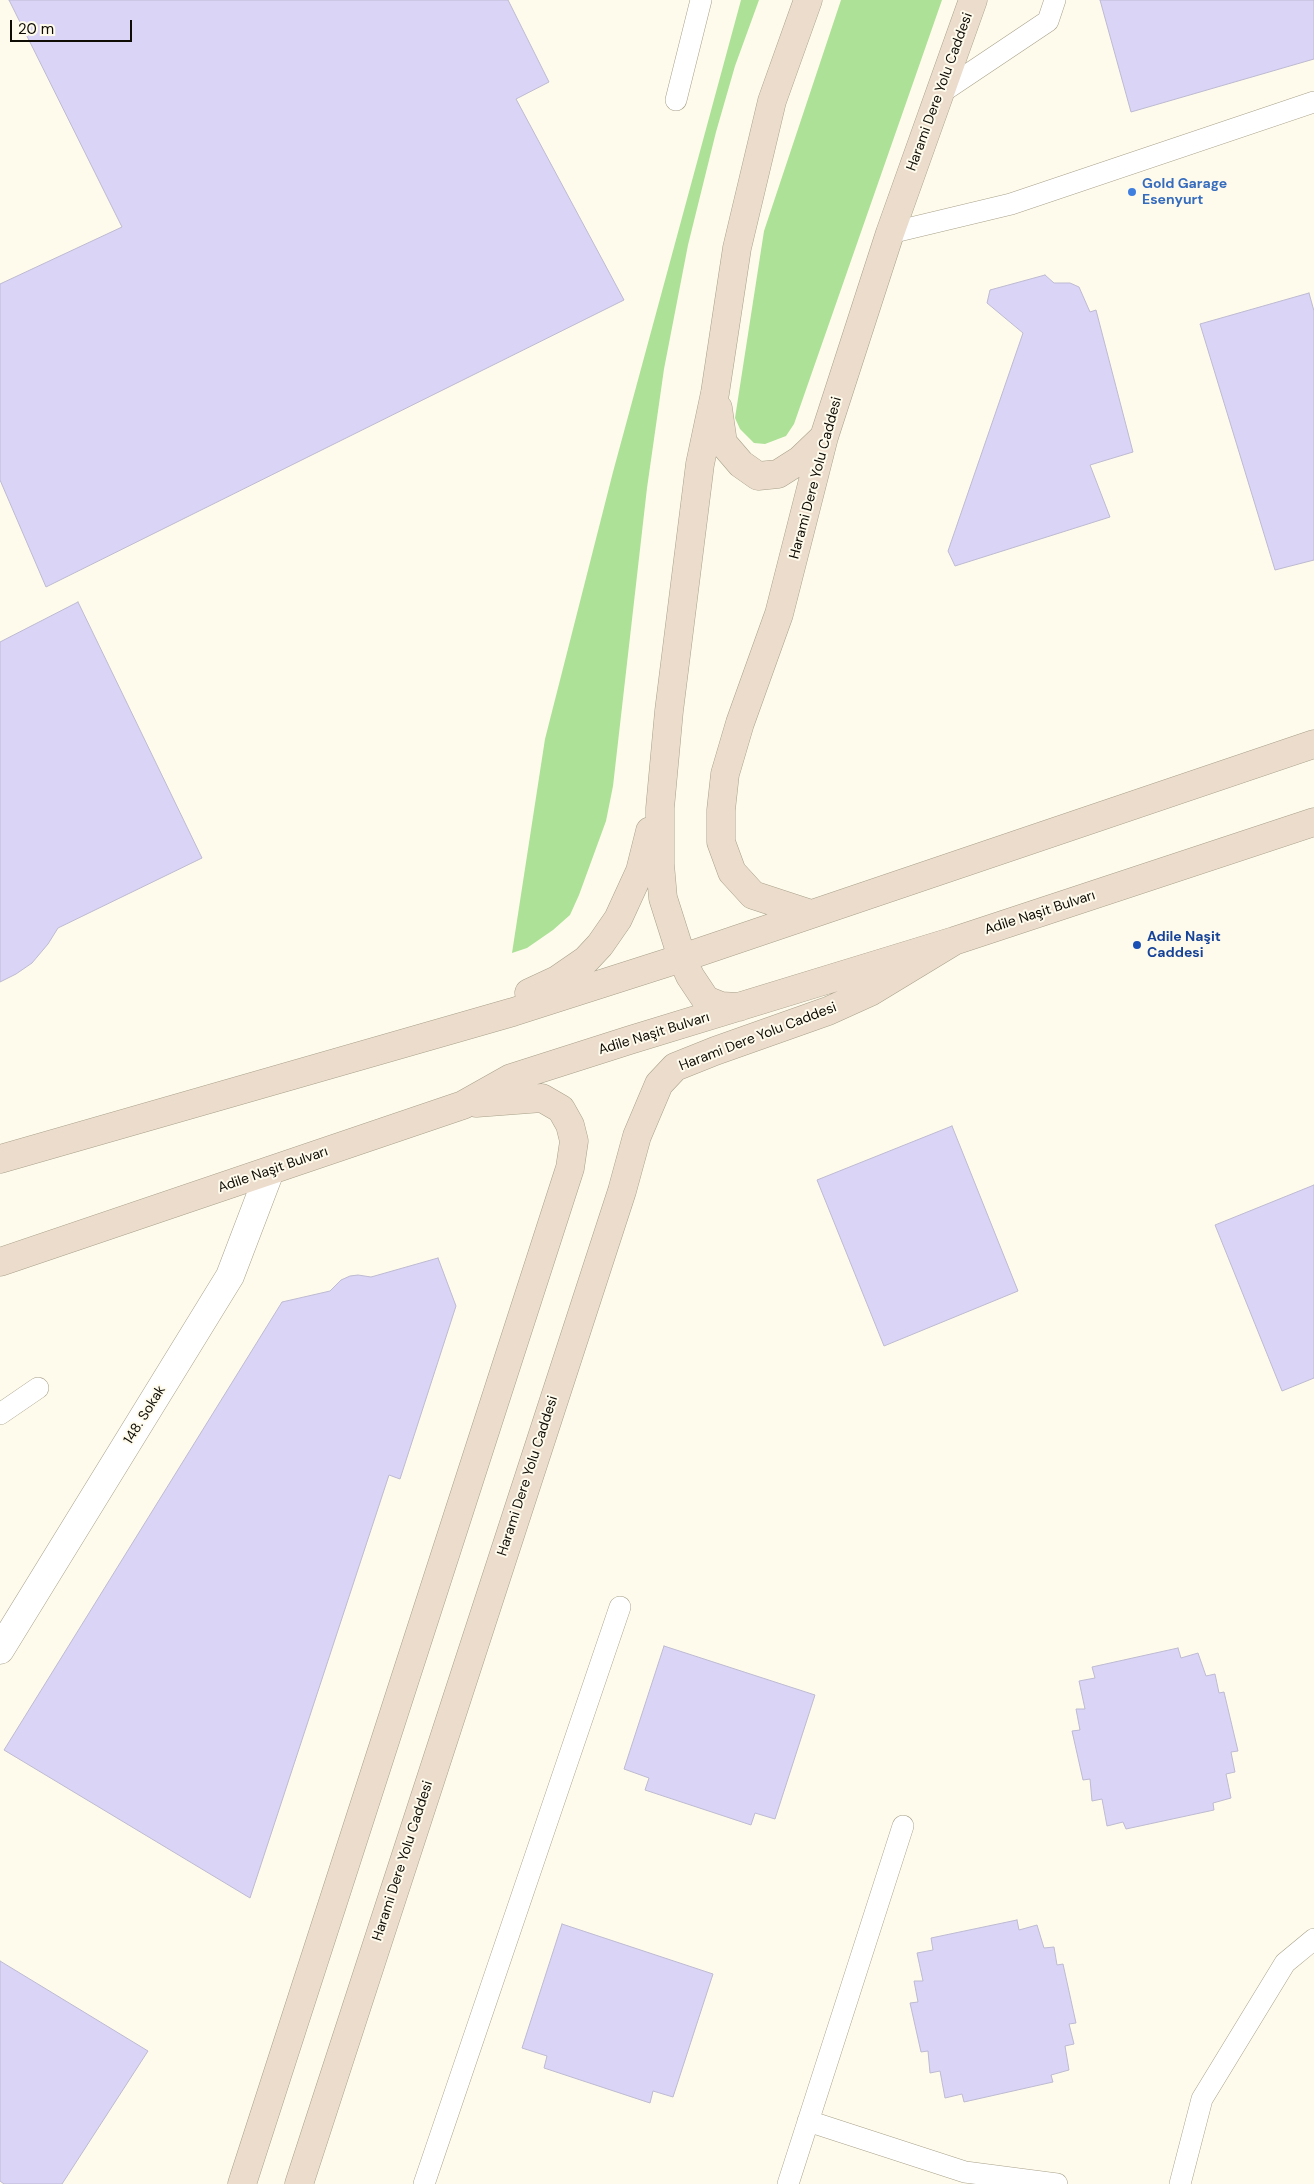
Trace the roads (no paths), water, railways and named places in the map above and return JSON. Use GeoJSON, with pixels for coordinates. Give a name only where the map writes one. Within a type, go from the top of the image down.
{"type":"FeatureCollection","features":[{"type":"Feature","properties":{"kind":"main road"},"geometry":{"type":"LineString","coordinates":[[740,1008],[721,1006],[706,1000],[690,976],[682,958],[663,898],[660,864],[660,808],[669,711],[700,464],[715,393],[739,239],[772,101],[808,0]]}},
{"type":"Feature","properties":{"kind":"main road","name":"Harami Dere Yolu Caddesi"},"geometry":{"type":"LineString","coordinates":[[811,914],[753,895],[732,872],[720,842],[725,774],[740,723],[779,614],[824,437],[890,233],[973,0]]}},
{"type":"Feature","properties":{"kind":"main road"},"geometry":{"type":"LineString","coordinates":[[715,393],[724,442],[741,464],[758,476],[778,474],[785,470],[800,460],[824,437]]}},
{"type":"Feature","properties":{"kind":"main road"},"geometry":{"type":"LineString","coordinates":[[0,1160],[443,1033],[682,958],[1314,744]]}},
{"type":"Feature","properties":{"kind":"main road"},"geometry":{"type":"LineString","coordinates":[[443,1033],[557,980],[586,960],[600,945],[618,919],[640,872],[662,786]]}},
{"type":"Feature","properties":{"kind":"main road","name":"Adile Naşit Bulvarı"},"geometry":{"type":"LineString","coordinates":[[0,1262],[462,1105],[512,1078],[630,1040],[954,942],[1314,822]]}},
{"type":"Feature","properties":{"kind":"main road","name":"Harami Dere Yolu Caddesi"},"geometry":{"type":"LineString","coordinates":[[299,2184],[622,1191],[637,1136],[659,1084],[675,1067],[828,1011],[870,992],[954,942]]}},
{"type":"Feature","properties":{"kind":"main road"},"geometry":{"type":"LineString","coordinates":[[242,2184],[570,1168],[574,1141],[570,1125],[561,1109],[542,1098],[462,1105]]}},
{"type":"Feature","properties":{"kind":"street","name":"148. Sokak"},"geometry":{"type":"LineString","coordinates":[[0,1650],[230,1276],[270,1171]]}},
{"type":"Feature","properties":{"kind":"lane"},"geometry":{"type":"LineString","coordinates":[[676,100],[701,0]]}},
{"type":"Feature","properties":{"kind":"lane"},"geometry":{"type":"LineString","coordinates":[[939,94],[1048,21],[1055,0]]}},
{"type":"Feature","properties":{"kind":"lane"},"geometry":{"type":"LineString","coordinates":[[890,233],[1011,204],[1314,102]]}},
{"type":"Feature","properties":{"kind":"lane"},"geometry":{"type":"LineString","coordinates":[[0,1414],[38,1388]]}},
{"type":"Feature","properties":{"kind":"lane"},"geometry":{"type":"LineString","coordinates":[[424,2184],[620,1607]]}},
{"type":"Feature","properties":{"kind":"lane"},"geometry":{"type":"LineString","coordinates":[[788,2184],[903,1826]]}},
{"type":"Feature","properties":{"kind":"lane"},"geometry":{"type":"LineString","coordinates":[[1180,2184],[1202,2099],[1286,1963],[1314,1939]]}},
{"type":"Feature","properties":{"kind":"lane"},"geometry":{"type":"LineString","coordinates":[[808,2121],[965,2172],[1057,2184]]}},
{"type":"Feature","properties":{"kind":"place","name":"Gold Garage Esenyurt"},"geometry":{"type":"Point","coordinates":[1132,192]}},
{"type":"Feature","properties":{"kind":"place","name":"Adile Naşit Caddesi"},"geometry":{"type":"Point","coordinates":[1137,945]}}]}
